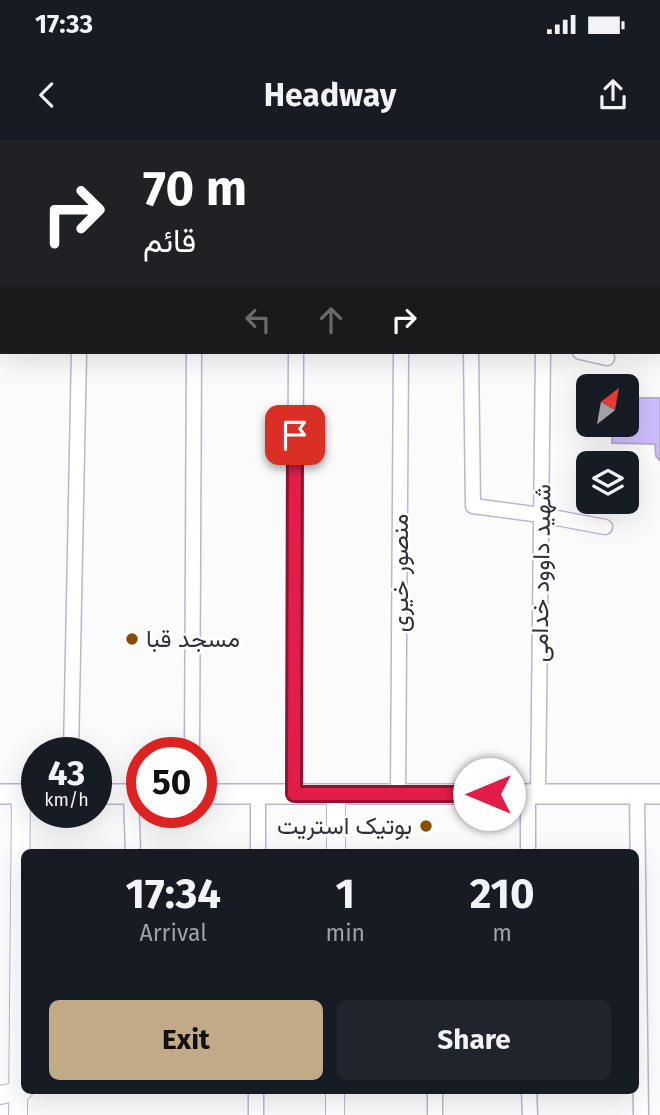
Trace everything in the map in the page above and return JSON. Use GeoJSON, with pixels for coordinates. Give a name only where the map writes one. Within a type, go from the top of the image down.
{"type":"FeatureCollection","features":[{"type":"Feature","properties":{"kind":"main road"},"geometry":{"type":"LineString","coordinates":[[0,794],[21,794]]}},
{"type":"Feature","properties":{"kind":"main road"},"geometry":{"type":"LineString","coordinates":[[217,794],[660,794]]}},
{"type":"Feature","properties":{"kind":"street"},"geometry":{"type":"LineString","coordinates":[[71,737],[79,354]]}},
{"type":"Feature","properties":{"kind":"street"},"geometry":{"type":"LineString","coordinates":[[192,737],[194,354]]}},
{"type":"Feature","properties":{"kind":"street"},"geometry":{"type":"LineString","coordinates":[[294,794],[296,354]]}},
{"type":"Feature","properties":{"kind":"street","name":"منصور خیری"},"geometry":{"type":"LineString","coordinates":[[398,794],[401,354]]}},
{"type":"Feature","properties":{"kind":"street"},"geometry":{"type":"LineString","coordinates":[[471,354],[473,506],[605,527]]}},
{"type":"Feature","properties":{"kind":"street","name":"شهید داوود خدامی"},"geometry":{"type":"LineString","coordinates":[[528,849],[533,794],[543,354]]}},
{"type":"Feature","properties":{"kind":"street"},"geometry":{"type":"LineString","coordinates":[[588,354],[607,358]]}},
{"type":"Feature","properties":{"kind":"street"},"geometry":{"type":"LineString","coordinates":[[258,794],[258,849]]}},
{"type":"Feature","properties":{"kind":"street"},"geometry":{"type":"LineString","coordinates":[[336,794],[336,849]]}},
{"type":"Feature","properties":{"kind":"street"},"geometry":{"type":"LineString","coordinates":[[637,794],[638,849]]}},
{"type":"Feature","properties":{"kind":"street"},"geometry":{"type":"LineString","coordinates":[[26,849],[27,828]]}},
{"type":"Feature","properties":{"kind":"street"},"geometry":{"type":"LineString","coordinates":[[133,849],[134,828]]}},
{"type":"Feature","properties":{"kind":"street"},"geometry":{"type":"LineString","coordinates":[[639,1008],[640,1115]]}},
{"type":"Feature","properties":{"kind":"street"},"geometry":{"type":"LineString","coordinates":[[0,1095],[21,1091],[18,1115]]}},
{"type":"Feature","properties":{"kind":"street"},"geometry":{"type":"LineString","coordinates":[[256,1094],[256,1115]]}},
{"type":"Feature","properties":{"kind":"street"},"geometry":{"type":"LineString","coordinates":[[335,1094],[335,1115]]}},
{"type":"Feature","properties":{"kind":"street"},"geometry":{"type":"LineString","coordinates":[[435,1094],[435,1115]]}},
{"type":"Feature","properties":{"kind":"street"},"geometry":{"type":"LineString","coordinates":[[530,1094],[530,1115]]}},
{"type":"Feature","properties":{"kind":"building"},"geometry":{"type":"Polygon","coordinates":[[[639,398],[660,398],[660,461],[656,456],[655,444],[612,443],[612,438],[639,438],[639,398]]]}},
{"type":"Feature","properties":{"kind":"place","name":"مسجد قبا"},"geometry":{"type":"Point","coordinates":[132,639]}},
{"type":"Feature","properties":{"kind":"place","name":"بوتیک استریت"},"geometry":{"type":"Point","coordinates":[426,826]}},
{"type":"Feature","properties":{"kind":"route"},"geometry":{"type":"LineString","coordinates":[[295,435],[294,794],[489,794]]}}]}
